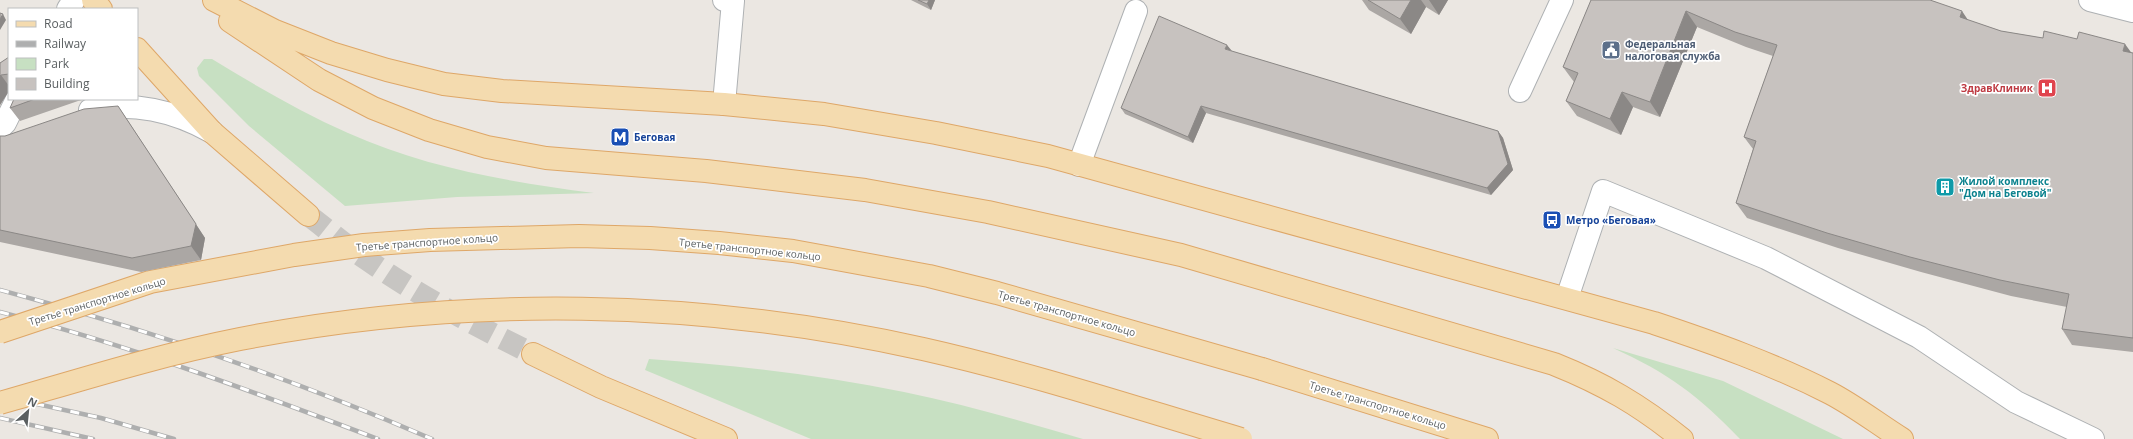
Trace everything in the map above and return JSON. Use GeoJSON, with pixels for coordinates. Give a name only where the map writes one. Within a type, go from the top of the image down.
{"type":"FeatureCollection","features":[{"type":"Feature","properties":{"kind":"main road"},"geometry":{"type":"LineString","coordinates":[[93,0],[100,8]]}},
{"type":"Feature","properties":{"kind":"main road"},"geometry":{"type":"LineString","coordinates":[[202,0],[262,43],[319,80],[373,108],[429,130],[487,147],[546,158],[706,171],[865,190],[988,212],[1181,255],[1554,364],[1592,380],[1625,397],[1656,418],[1682,439]]}},
{"type":"Feature","properties":{"kind":"main road"},"geometry":{"type":"LineString","coordinates":[[214,0],[274,31],[331,53],[387,70],[444,84],[502,91],[724,104],[824,114],[928,132],[1048,156],[1654,323],[1713,343],[1773,367],[1831,394],[1902,439]]}},
{"type":"Feature","properties":{"kind":"main road"},"geometry":{"type":"LineString","coordinates":[[138,50],[212,132],[308,215]]}},
{"type":"Feature","properties":{"kind":"main road","name":"Третье транспортное кольцо"},"geometry":{"type":"LineString","coordinates":[[0,332],[150,282],[325,250],[379,244],[506,237],[650,238],[720,243],[793,251],[929,276],[997,293],[1262,369],[1487,439]]}},
{"type":"Feature","properties":{"kind":"main road"},"geometry":{"type":"LineString","coordinates":[[0,404],[167,355],[310,327],[379,317],[516,309],[585,309],[656,312],[727,318],[826,331],[914,347],[995,367],[1241,439]]}},
{"type":"Feature","properties":{"kind":"main road"},"geometry":{"type":"LineString","coordinates":[[533,354],[602,387],[726,439]]}},
{"type":"Feature","properties":{"kind":"street"},"geometry":{"type":"LineString","coordinates":[[724,0],[733,1],[724,104]]}},
{"type":"Feature","properties":{"kind":"street"},"geometry":{"type":"LineString","coordinates":[[1520,91],[1562,0]]}},
{"type":"Feature","properties":{"kind":"street"},"geometry":{"type":"LineString","coordinates":[[2090,0],[2133,11]]}},
{"type":"Feature","properties":{"kind":"street"},"geometry":{"type":"LineString","coordinates":[[1079,165],[1136,10]]}},
{"type":"Feature","properties":{"kind":"street"},"geometry":{"type":"LineString","coordinates":[[7,134],[5,123],[16,100]]}},
{"type":"Feature","properties":{"kind":"street"},"geometry":{"type":"LineString","coordinates":[[70,117],[98,109],[121,106],[135,107],[181,118],[212,132]]}},
{"type":"Feature","properties":{"kind":"street"},"geometry":{"type":"LineString","coordinates":[[1567,298],[1603,191],[1766,258],[1919,338],[2016,402],[2093,439]]}},
{"type":"Feature","properties":{"kind":"green space"},"geometry":{"type":"Polygon","coordinates":[[[204,59],[212,59],[245,79],[330,125],[408,156],[469,172],[531,184],[594,193],[457,197],[345,206],[249,126],[199,76],[197,68],[204,59]]]}},
{"type":"Feature","properties":{"kind":"green space"},"geometry":{"type":"Polygon","coordinates":[[[1613,348],[1723,381],[1843,439],[1740,439],[1725,423],[1696,397],[1681,386],[1633,357],[1613,348]]]}},
{"type":"Feature","properties":{"kind":"green space"},"geometry":{"type":"Polygon","coordinates":[[[649,359],[777,371],[872,386],[971,408],[1083,439],[811,439],[645,370],[649,359]]]}},
{"type":"Feature","properties":{"kind":"building"},"geometry":{"type":"Polygon","coordinates":[[[918,0],[929,0],[927,4],[918,0]]]}},
{"type":"Feature","properties":{"kind":"building"},"geometry":{"type":"Polygon","coordinates":[[[1368,0],[1411,0],[1400,19],[1368,0]]]}},
{"type":"Feature","properties":{"kind":"building","name":"Жилой комплекс \"Дом на Беговой\""},"geometry":{"type":"Polygon","coordinates":[[[1591,0],[1930,0],[1962,11],[1960,17],[2001,31],[2043,38],[2044,31],[2077,39],[2079,32],[2125,44],[2123,51],[2133,53],[2133,338],[2062,329],[2069,294],[2000,280],[1910,257],[1827,233],[1736,203],[1756,141],[1744,137],[1777,45],[1735,32],[1686,11],[1650,102],[1622,92],[1610,119],[1566,101],[1578,73],[1563,67],[1591,0]]]}},
{"type":"Feature","properties":{"kind":"building"},"geometry":{"type":"Polygon","coordinates":[[[1159,16],[1227,45],[1225,49],[1498,131],[1508,164],[1487,188],[1201,106],[1188,137],[1121,108],[1159,16]]]}},
{"type":"Feature","properties":{"kind":"building"},"geometry":{"type":"Polygon","coordinates":[[[8,58],[8,74],[0,76],[0,63],[8,58]]]}},
{"type":"Feature","properties":{"kind":"building"},"geometry":{"type":"Polygon","coordinates":[[[14,100],[32,100],[10,108],[14,100]]]}},
{"type":"Feature","properties":{"kind":"building"},"geometry":{"type":"Polygon","coordinates":[[[118,106],[196,224],[191,246],[132,258],[0,230],[0,136],[5,136],[84,109],[118,106]]]}},
{"type":"Feature","properties":{"kind":"tunnel"},"geometry":{"type":"LineString","coordinates":[[308,215],[359,254],[406,286],[533,354]]}},
{"type":"Feature","properties":{"kind":"railway"},"geometry":{"type":"LineString","coordinates":[[0,290],[165,338],[327,396],[432,439]]}},
{"type":"Feature","properties":{"kind":"railway"},"geometry":{"type":"LineString","coordinates":[[0,312],[144,354],[378,439]]}},
{"type":"Feature","properties":{"kind":"railway"},"geometry":{"type":"LineString","coordinates":[[0,396],[101,418],[174,439]]}},
{"type":"Feature","properties":{"kind":"railway"},"geometry":{"type":"LineString","coordinates":[[0,418],[93,439]]}},
{"type":"Feature","properties":{"kind":"place","name":"Федеральная налоговая служба"},"geometry":{"type":"Point","coordinates":[1611,50]}},
{"type":"Feature","properties":{"kind":"place","name":"ЗдравКлиник"},"geometry":{"type":"Point","coordinates":[2047,88]}},
{"type":"Feature","properties":{"kind":"place","name":"Беговая"},"geometry":{"type":"Point","coordinates":[620,137]}},
{"type":"Feature","properties":{"kind":"place","name":"Жилой комплекс \"Дом на Беговой\""},"geometry":{"type":"Point","coordinates":[1945,187]}},
{"type":"Feature","properties":{"kind":"place","name":"Метро «Беговая»"},"geometry":{"type":"Point","coordinates":[1552,220]}}]}
